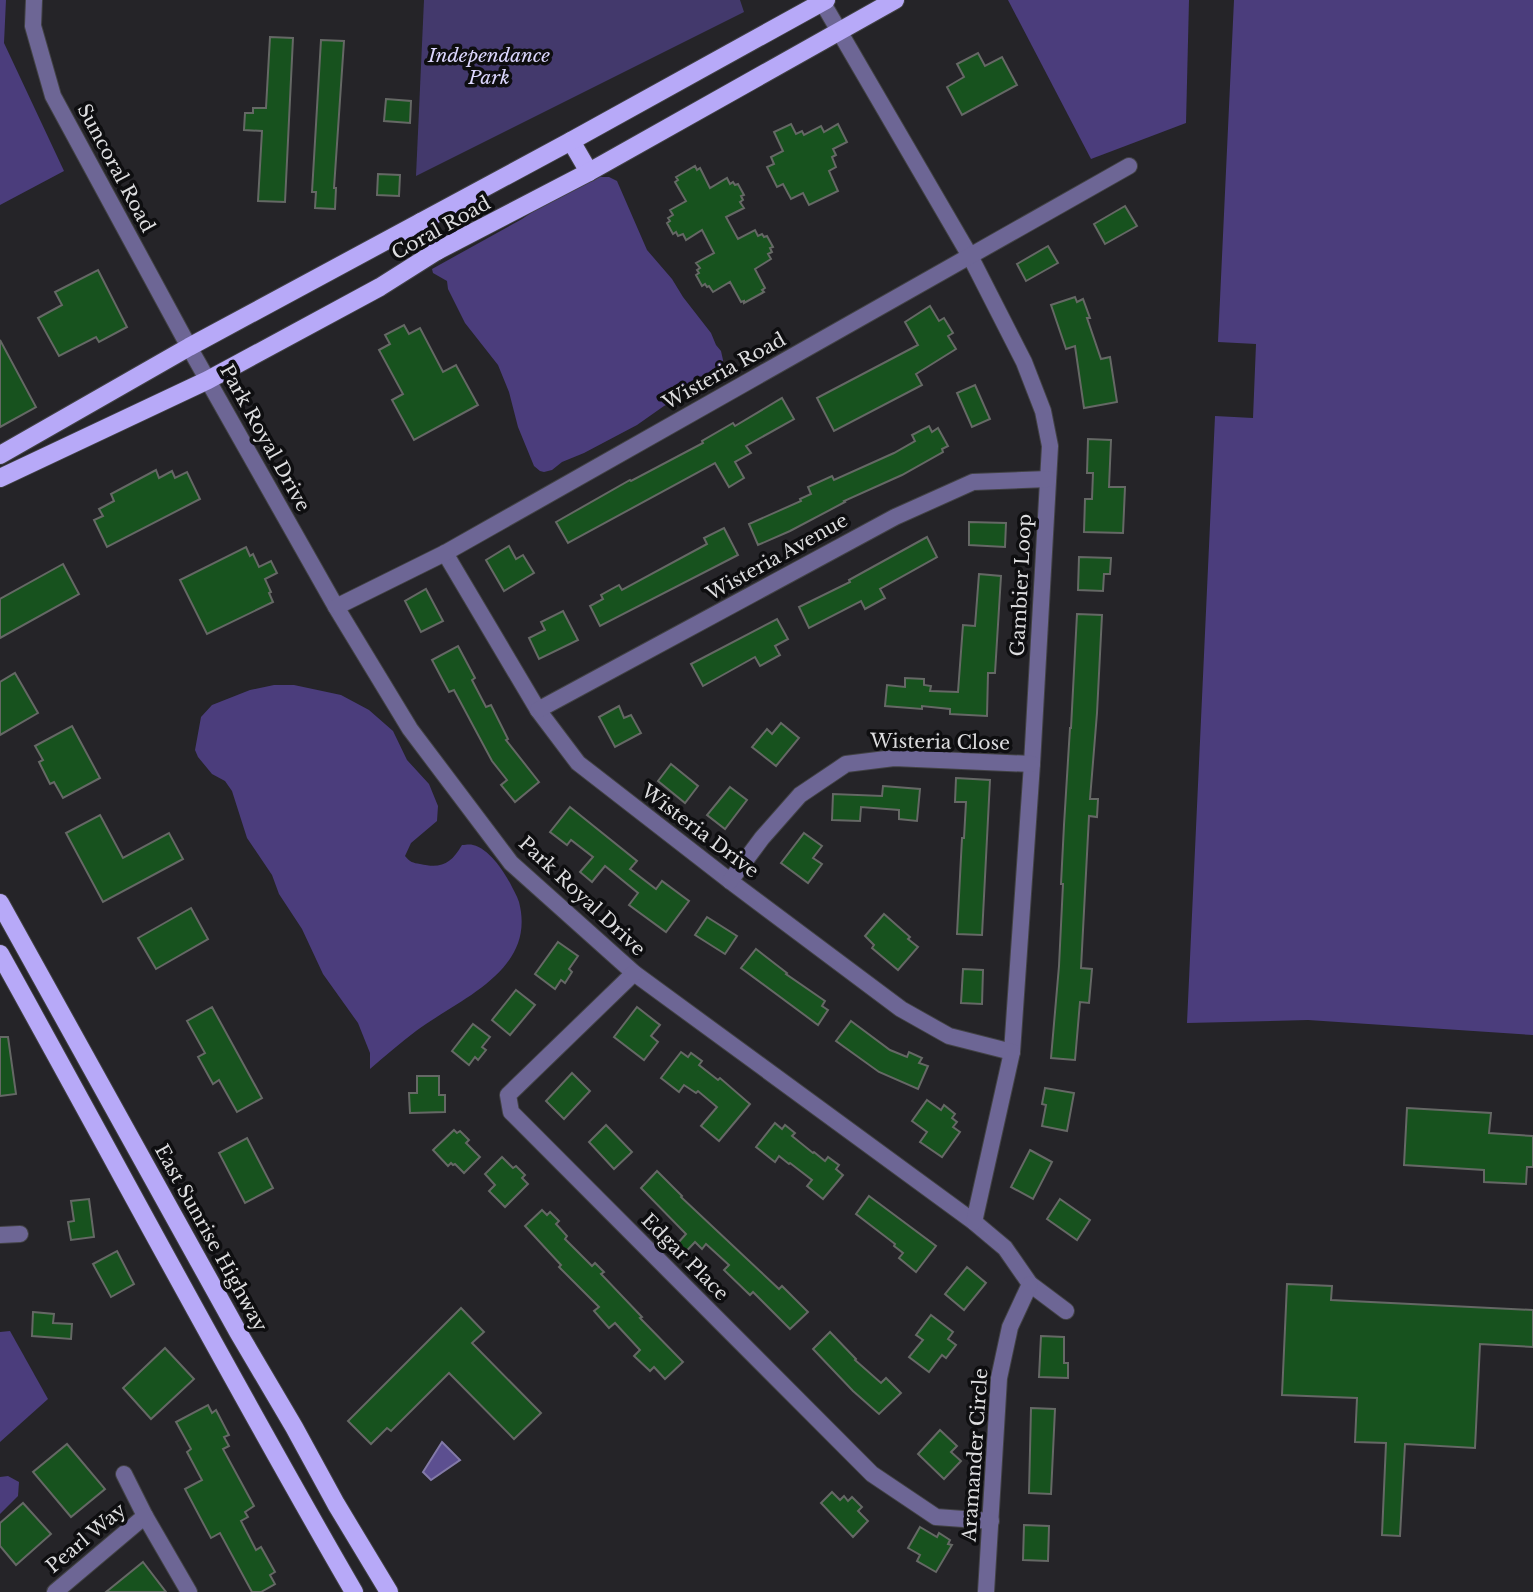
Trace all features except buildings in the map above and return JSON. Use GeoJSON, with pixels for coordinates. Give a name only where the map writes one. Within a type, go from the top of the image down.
{"type":"FeatureCollection","features":[{"type":"Feature","properties":{"kind":"main road","name":"Coral Road"},"geometry":{"type":"LineString","coordinates":[[0,478],[208,380],[380,287],[437,251],[589,172],[895,0]]}},
{"type":"Feature","properties":{"kind":"main road","name":"Coral Road"},"geometry":{"type":"LineString","coordinates":[[0,455],[189,347],[824,1]]}},
{"type":"Feature","properties":{"kind":"main road"},"geometry":{"type":"LineString","coordinates":[[571,141],[589,172]]}},
{"type":"Feature","properties":{"kind":"main road"},"geometry":{"type":"LineString","coordinates":[[421,222],[437,251]]}},
{"type":"Feature","properties":{"kind":"main road","name":"East Sunrise Highway"},"geometry":{"type":"LineString","coordinates":[[0,902],[238,1332],[389,1592]]}},
{"type":"Feature","properties":{"kind":"main road"},"geometry":{"type":"LineString","coordinates":[[0,954],[354,1592]]}},
{"type":"Feature","properties":{"kind":"street","name":"Suncoral Road"},"geometry":{"type":"LineString","coordinates":[[34,0],[33,26],[53,96],[189,347]]}},
{"type":"Feature","properties":{"kind":"street","name":"Gambier Loop"},"geometry":{"type":"LineString","coordinates":[[824,1],[970,256],[1024,362],[1044,411],[1050,446],[1012,1052],[974,1222]]}},
{"type":"Feature","properties":{"kind":"street","name":"Wisteria Road"},"geometry":{"type":"LineString","coordinates":[[335,607],[445,553],[1129,166]]}},
{"type":"Feature","properties":{"kind":"street","name":"Park Royal Drive"},"geometry":{"type":"LineString","coordinates":[[189,347],[335,607],[410,729],[510,863],[635,973],[974,1222],[1005,1248],[1030,1284],[1066,1311]]}},
{"type":"Feature","properties":{"kind":"street","name":"Wisteria Avenue"},"geometry":{"type":"LineString","coordinates":[[538,710],[895,517],[974,482],[1048,480]]}},
{"type":"Feature","properties":{"kind":"street","name":"Wisteria Drive"},"geometry":{"type":"LineString","coordinates":[[445,553],[538,710],[578,763],[901,1009],[949,1036],[1012,1052]]}},
{"type":"Feature","properties":{"kind":"street","name":"Wisteria Close"},"geometry":{"type":"LineString","coordinates":[[730,881],[762,838],[800,795],[846,764],[894,758],[1032,764]]}},
{"type":"Feature","properties":{"kind":"street","name":"Edgar Place"},"geometry":{"type":"LineString","coordinates":[[635,973],[508,1095],[511,1112],[872,1474],[936,1517],[991,1521]]}},
{"type":"Feature","properties":{"kind":"street"},"geometry":{"type":"LineString","coordinates":[[0,1236],[20,1234]]}},
{"type":"Feature","properties":{"kind":"street","name":"Aramander Circle"},"geometry":{"type":"LineString","coordinates":[[986,1592],[999,1378],[1010,1327],[1030,1284]]}},
{"type":"Feature","properties":{"kind":"street"},"geometry":{"type":"LineString","coordinates":[[124,1474],[189,1592]]}},
{"type":"Feature","properties":{"kind":"street","name":"Pearl Way"},"geometry":{"type":"LineString","coordinates":[[55,1592],[145,1516]]}},
{"type":"Feature","properties":{"kind":"green space","name":"Independance Park"},"geometry":{"type":"Polygon","coordinates":[[[424,0],[740,0],[744,12],[416,176],[424,0]]]}},
{"type":"Feature","properties":{"kind":"shaded area"},"geometry":{"type":"Polygon","coordinates":[[[0,0],[6,0],[4,43],[64,171],[0,205],[0,0]]]}},
{"type":"Feature","properties":{"kind":"shaded area"},"geometry":{"type":"Polygon","coordinates":[[[1008,0],[1189,0],[1186,123],[1091,159],[1008,0]]]}},
{"type":"Feature","properties":{"kind":"shaded area"},"geometry":{"type":"Polygon","coordinates":[[[1234,0],[1533,0],[1533,1035],[1308,1020],[1187,1023],[1215,416],[1253,418],[1256,344],[1218,342],[1234,0]]]}},
{"type":"Feature","properties":{"kind":"shaded area"},"geometry":{"type":"Polygon","coordinates":[[[592,177],[609,177],[617,181],[647,250],[711,333],[721,351],[723,368],[715,377],[688,390],[637,425],[544,472],[534,466],[498,365],[465,323],[448,289],[447,281],[433,273],[432,269],[522,219],[569,187],[592,177]]]}},
{"type":"Feature","properties":{"kind":"shaded area"},"geometry":{"type":"Polygon","coordinates":[[[274,685],[294,685],[341,695],[369,710],[393,731],[407,760],[429,784],[438,806],[437,821],[411,843],[405,856],[415,863],[440,865],[454,857],[462,845],[479,847],[499,866],[519,902],[522,926],[517,947],[506,965],[472,994],[416,1031],[370,1069],[370,1053],[358,1023],[323,974],[302,929],[279,894],[272,875],[247,838],[232,791],[225,781],[212,774],[195,750],[201,717],[212,705],[250,690],[274,685]]]}},
{"type":"Feature","properties":{"kind":"shaded area"},"geometry":{"type":"Polygon","coordinates":[[[10,1331],[48,1399],[0,1442],[0,1332],[10,1331]]]}},
{"type":"Feature","properties":{"kind":"shaded area"},"geometry":{"type":"Polygon","coordinates":[[[442,1442],[460,1460],[431,1480],[423,1472],[442,1442]]]}},
{"type":"Feature","properties":{"kind":"shaded area"},"geometry":{"type":"Polygon","coordinates":[[[8,1476],[19,1482],[18,1496],[0,1514],[0,1477],[8,1476]]]}}]}
